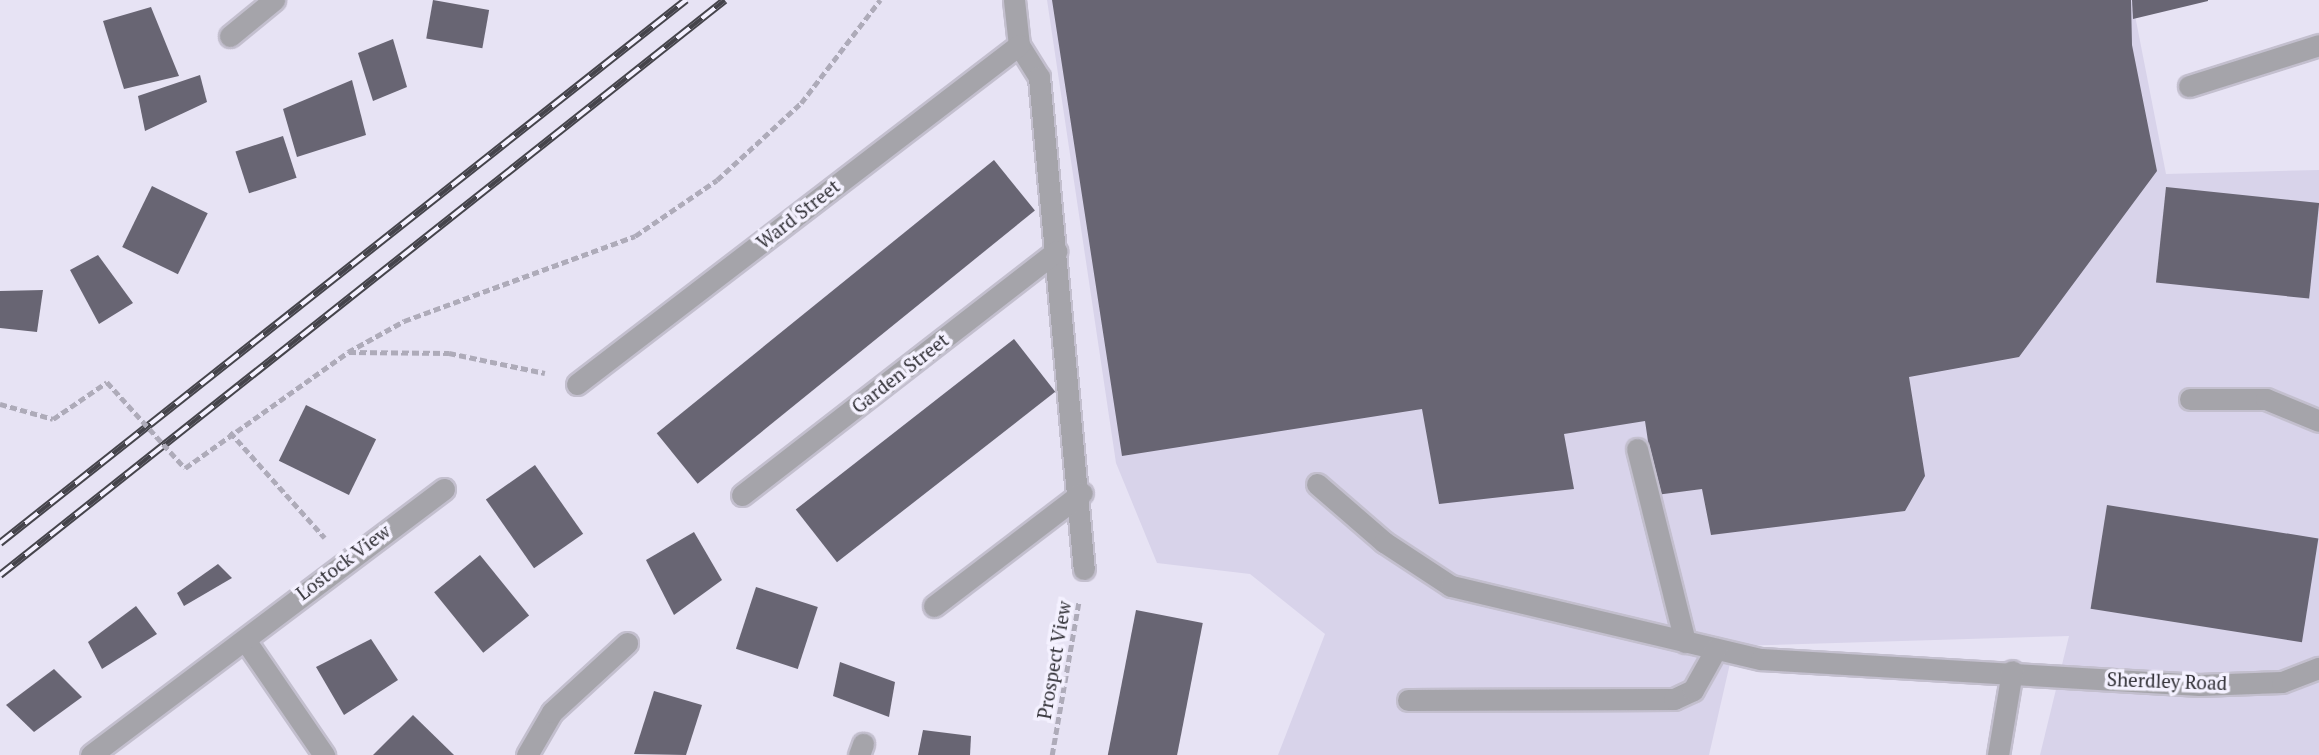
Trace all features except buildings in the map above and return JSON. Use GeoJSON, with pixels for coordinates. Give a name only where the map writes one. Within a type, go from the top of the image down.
{"type":"FeatureCollection","features":[{"type":"Feature","properties":{"kind":"street"},"geometry":{"type":"LineString","coordinates":[[230,36],[274,0]]}},
{"type":"Feature","properties":{"kind":"street"},"geometry":{"type":"LineString","coordinates":[[1014,0],[1019,45],[1039,77],[1082,493],[1084,569]]}},
{"type":"Feature","properties":{"kind":"street","name":"Ward Street"},"geometry":{"type":"LineString","coordinates":[[577,384],[1019,45]]}},
{"type":"Feature","properties":{"kind":"street"},"geometry":{"type":"LineString","coordinates":[[2189,86],[2319,45]]}},
{"type":"Feature","properties":{"kind":"street","name":"Garden Street"},"geometry":{"type":"LineString","coordinates":[[742,495],[1057,251]]}},
{"type":"Feature","properties":{"kind":"street"},"geometry":{"type":"LineString","coordinates":[[2190,399],[2266,399],[2319,421]]}},
{"type":"Feature","properties":{"kind":"street"},"geometry":{"type":"LineString","coordinates":[[1637,449],[1685,642]]}},
{"type":"Feature","properties":{"kind":"street","name":"Sherdley Road"},"geometry":{"type":"LineString","coordinates":[[1317,484],[1384,542],[1451,586],[1761,659],[2012,671],[2199,685],[2282,682],[2319,668]]}},
{"type":"Feature","properties":{"kind":"street","name":"Lostock View"},"geometry":{"type":"LineString","coordinates":[[90,755],[245,640],[344,559],[444,489]]}},
{"type":"Feature","properties":{"kind":"street"},"geometry":{"type":"LineString","coordinates":[[934,606],[1082,493]]}},
{"type":"Feature","properties":{"kind":"street"},"geometry":{"type":"LineString","coordinates":[[245,640],[324,755]]}},
{"type":"Feature","properties":{"kind":"street"},"geometry":{"type":"LineString","coordinates":[[527,755],[552,712],[627,643]]}},
{"type":"Feature","properties":{"kind":"street"},"geometry":{"type":"LineString","coordinates":[[1408,700],[1674,699],[1693,690],[1716,649]]}},
{"type":"Feature","properties":{"kind":"street"},"geometry":{"type":"LineString","coordinates":[[1998,755],[2012,671]]}},
{"type":"Feature","properties":{"kind":"path"},"geometry":{"type":"LineString","coordinates":[[0,404],[53,418],[107,382],[185,468],[230,432],[348,352],[404,321],[635,236],[718,180],[801,103],[880,0]]}},
{"type":"Feature","properties":{"kind":"path"},"geometry":{"type":"LineString","coordinates":[[348,352],[507,361],[577,384]]}},
{"type":"Feature","properties":{"kind":"path"},"geometry":{"type":"LineString","coordinates":[[230,432],[344,559]]}},
{"type":"Feature","properties":{"kind":"path","name":"Prospect View"},"geometry":{"type":"LineString","coordinates":[[1052,755],[1084,569]]}},
{"type":"Feature","properties":{"kind":"shaded area"},"geometry":{"type":"Polygon","coordinates":[[[1047,0],[2132,0],[2166,174],[2319,170],[2319,755],[2040,755],[2069,636],[1734,646],[1709,755],[1278,755],[1325,634],[1250,574],[1157,563],[1116,463],[1047,0]]]}},
{"type":"Feature","properties":{"kind":"railway"},"geometry":{"type":"LineString","coordinates":[[0,543],[686,0]]}},
{"type":"Feature","properties":{"kind":"railway"},"geometry":{"type":"LineString","coordinates":[[0,575],[725,0]]}}]}
